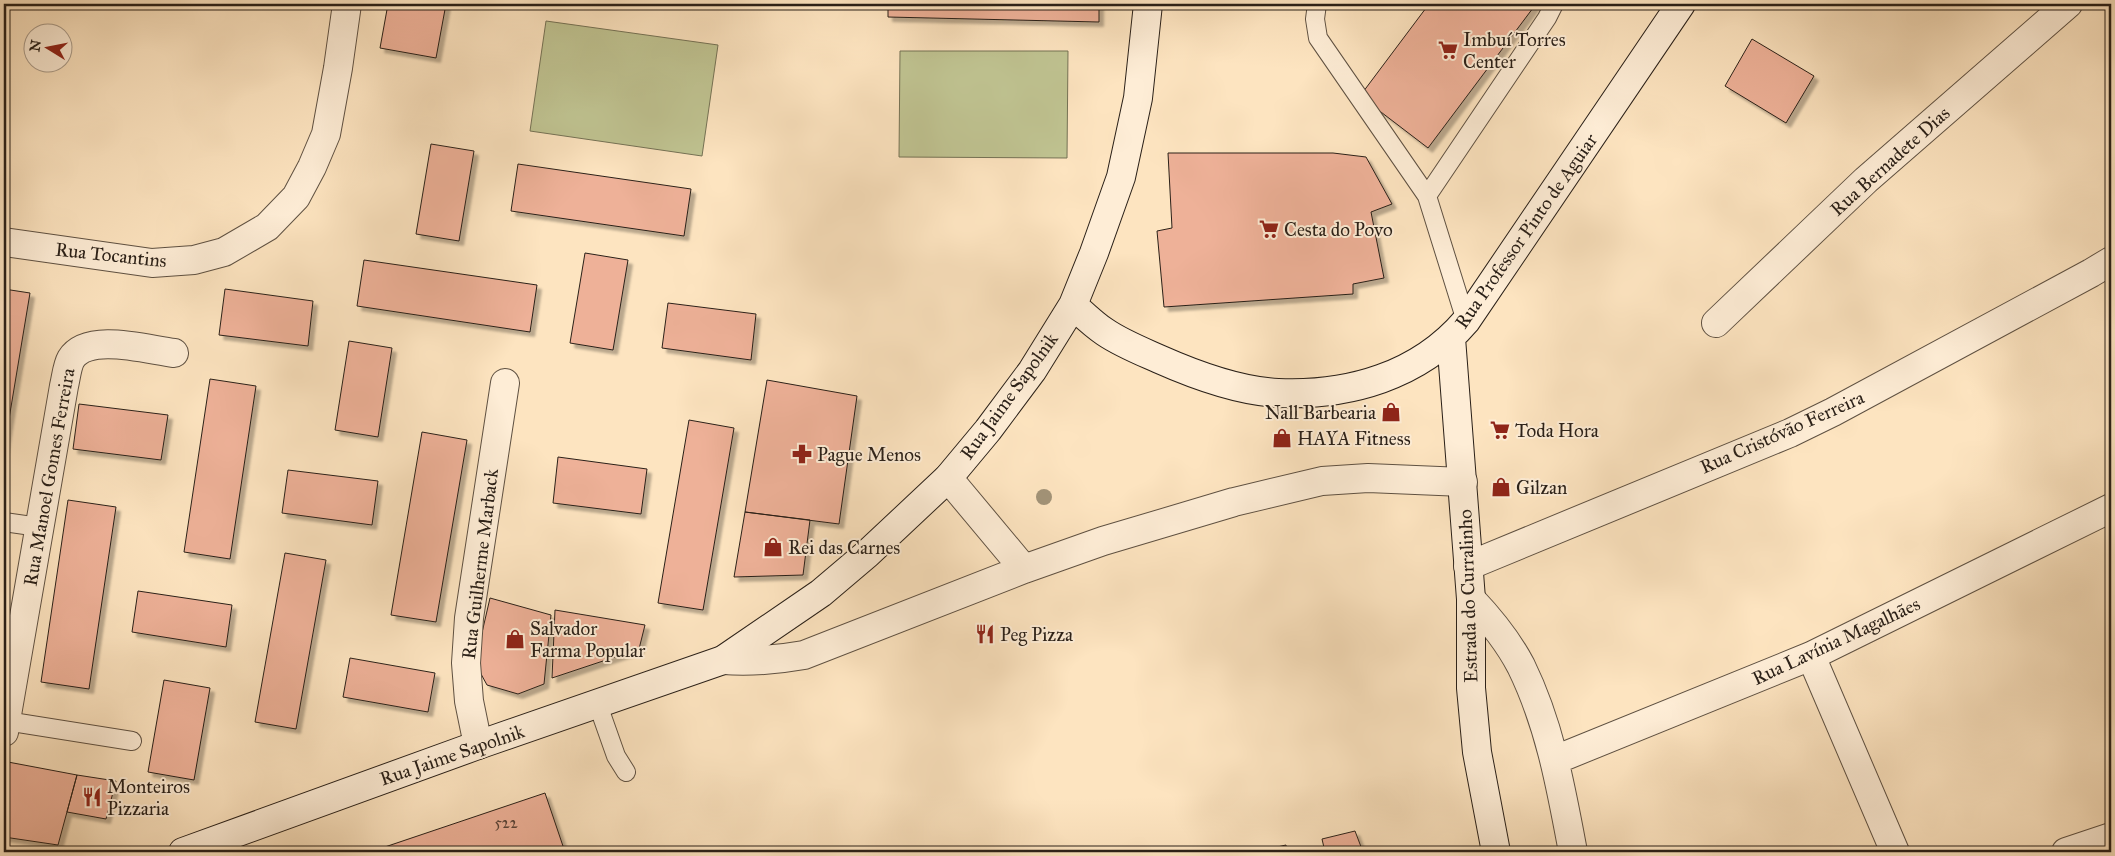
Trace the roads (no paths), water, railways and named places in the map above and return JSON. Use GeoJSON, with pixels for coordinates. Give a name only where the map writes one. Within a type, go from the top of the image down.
{"type":"FeatureCollection","features":[{"type":"Feature","properties":{"kind":"street","name":"Rua Tocantins"},"geometry":{"type":"LineString","coordinates":[[4,242],[152,263],[194,260],[224,252],[267,227],[296,197],[312,167],[326,134],[338,68],[346,4]]}},
{"type":"Feature","properties":{"kind":"street","name":"Rua Jaime Sapolnik"},"geometry":{"type":"LineString","coordinates":[[183,852],[478,745],[598,705],[723,660],[821,593],[897,528],[948,478],[988,430],[1032,371],[1073,305],[1121,177],[1138,98],[1148,4]]}},
{"type":"Feature","properties":{"kind":"street","name":"Rua Professor Pinto de Aguiar"},"geometry":{"type":"LineString","coordinates":[[1073,305],[1105,332],[1140,351],[1181,369],[1229,385],[1277,393],[1328,392],[1367,384],[1402,371],[1428,356],[1458,330],[1682,4]]}},
{"type":"Feature","properties":{"kind":"street","name":"Rua Bernadete Dias"},"geometry":{"type":"LineString","coordinates":[[1716,323],[1866,180],[2068,4]]}},
{"type":"Feature","properties":{"kind":"street","name":"Rua Cristóvão Ferreira"},"geometry":{"type":"LineString","coordinates":[[1468,566],[1790,433],[1859,398],[2111,261]]}},
{"type":"Feature","properties":{"kind":"street","name":"Estrada do Curralinho"},"geometry":{"type":"LineString","coordinates":[[1458,330],[1463,482],[1471,599],[1471,688],[1473,716],[1477,752],[1496,852]]}},
{"type":"Feature","properties":{"kind":"street","name":"Rua Manoel Gomes Ferreira"},"geometry":{"type":"LineString","coordinates":[[5,727],[64,386],[71,359],[84,348],[101,344],[174,353]]}},
{"type":"Feature","properties":{"kind":"street","name":"Rua Guilherme Marback"},"geometry":{"type":"LineString","coordinates":[[478,745],[469,701],[466,663],[469,618],[505,383]]}},
{"type":"Feature","properties":{"kind":"street"},"geometry":{"type":"LineString","coordinates":[[948,478],[1024,569]]}},
{"type":"Feature","properties":{"kind":"street","name":"Rua Jaime Sapolnik"},"geometry":{"type":"LineString","coordinates":[[723,660],[752,662],[779,660],[804,655],[1024,569],[1103,541],[1234,502],[1322,481],[1368,478],[1463,482]]}},
{"type":"Feature","properties":{"kind":"street","name":"Rua Lavínia Magalhães"},"geometry":{"type":"LineString","coordinates":[[1556,760],[1812,656],[2111,508]]}},
{"type":"Feature","properties":{"kind":"street"},"geometry":{"type":"LineString","coordinates":[[1471,599],[1495,626],[1520,665],[1540,712],[1556,760],[1573,852]]}},
{"type":"Feature","properties":{"kind":"street"},"geometry":{"type":"LineString","coordinates":[[1812,656],[1895,852]]}},
{"type":"Feature","properties":{"kind":"street"},"geometry":{"type":"LineString","coordinates":[[2066,852],[2109,842]]}},
{"type":"Feature","properties":{"kind":"lane"},"geometry":{"type":"LineString","coordinates":[[1318,4],[1315,19],[1318,38],[1427,196],[1458,330]]}},
{"type":"Feature","properties":{"kind":"lane"},"geometry":{"type":"LineString","coordinates":[[1427,196],[1547,18],[1554,4]]}},
{"type":"Feature","properties":{"kind":"lane"},"geometry":{"type":"LineString","coordinates":[[4,522],[39,527]]}},
{"type":"Feature","properties":{"kind":"lane"},"geometry":{"type":"LineString","coordinates":[[598,705],[616,756],[626,772]]}},
{"type":"Feature","properties":{"kind":"lane"},"geometry":{"type":"LineString","coordinates":[[5,727],[132,741]]}},
{"type":"Feature","properties":{"kind":"place","name":"Imbuí Torres Center"},"geometry":{"type":"Point","coordinates":[1448,50]}},
{"type":"Feature","properties":{"kind":"place","name":"Cesta do Povo"},"geometry":{"type":"Point","coordinates":[1269,229]}},
{"type":"Feature","properties":{"kind":"place","name":"Nall Barbearia"},"geometry":{"type":"Point","coordinates":[1391,412]}},
{"type":"Feature","properties":{"kind":"place","name":"Toda Hora"},"geometry":{"type":"Point","coordinates":[1500,430]}},
{"type":"Feature","properties":{"kind":"place","name":"HAYA Fitness"},"geometry":{"type":"Point","coordinates":[1282,438]}},
{"type":"Feature","properties":{"kind":"place","name":"Pague Menos"},"geometry":{"type":"Point","coordinates":[802,454]}},
{"type":"Feature","properties":{"kind":"place","name":"Gilzan"},"geometry":{"type":"Point","coordinates":[1501,487]}},
{"type":"Feature","properties":{"kind":"place","name":"Rei das Carnes"},"geometry":{"type":"Point","coordinates":[773,547]}},
{"type":"Feature","properties":{"kind":"place","name":"Peg Pizza"},"geometry":{"type":"Point","coordinates":[985,634]}},
{"type":"Feature","properties":{"kind":"place","name":"Salvador Farma Popular"},"geometry":{"type":"Point","coordinates":[515,639]}},
{"type":"Feature","properties":{"kind":"place","name":"Monteiros Pizzaria"},"geometry":{"type":"Point","coordinates":[92,797]}}]}
